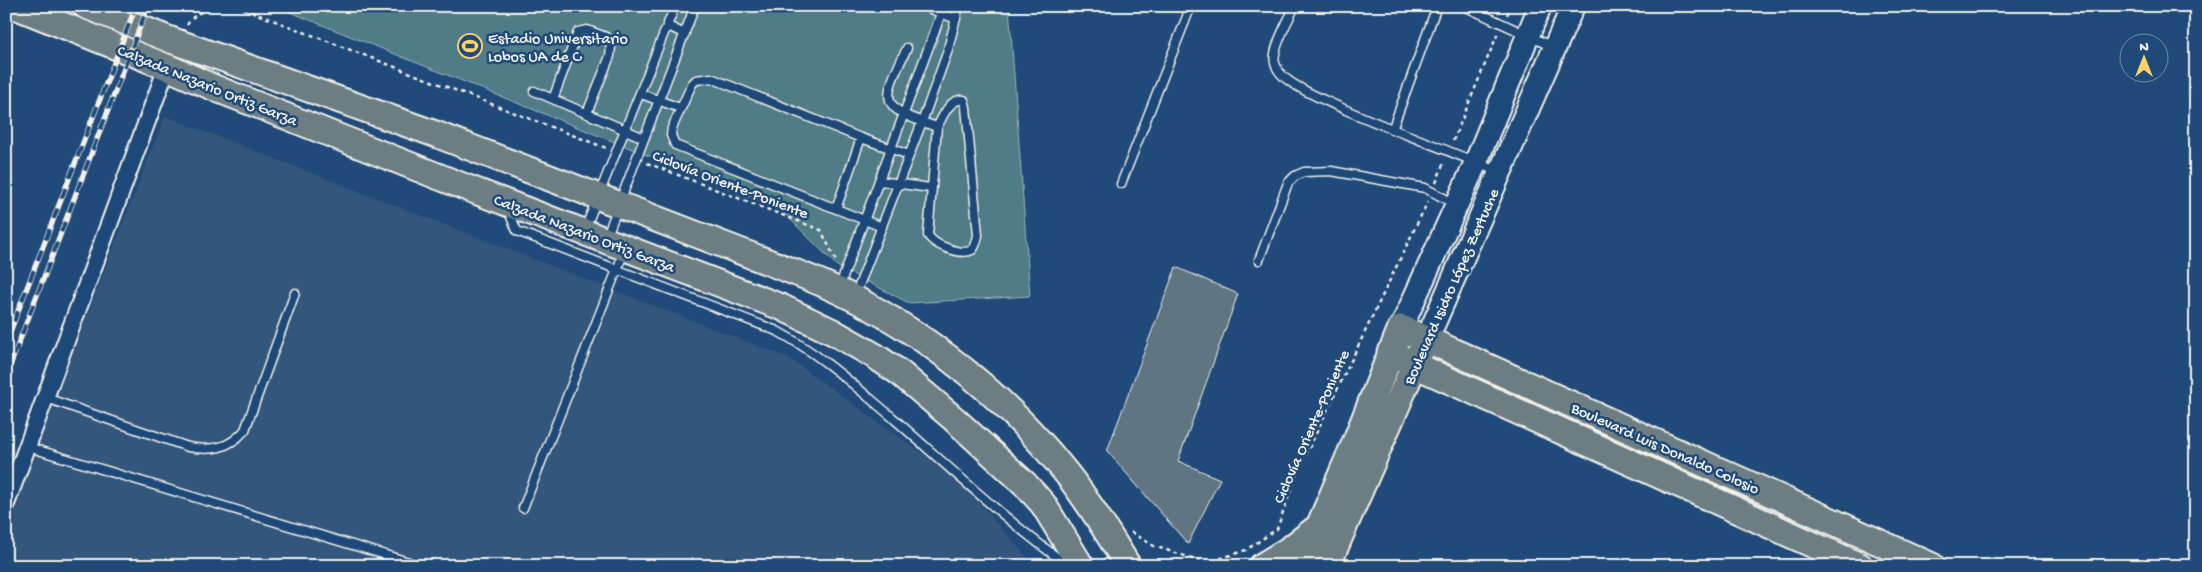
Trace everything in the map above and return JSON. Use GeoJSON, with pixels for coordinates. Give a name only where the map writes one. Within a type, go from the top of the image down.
{"type":"FeatureCollection","features":[{"type":"Feature","properties":{"kind":"main road","name":"Calzada Nazario Ortiz Garza"},"geometry":{"type":"LineString","coordinates":[[15,6],[217,89],[504,202],[608,247],[781,307],[833,332],[888,364],[954,419],[1024,483],[1043,504],[1081,566]]}},
{"type":"Feature","properties":{"kind":"main road","name":"Calzada Nazario Ortiz Garza"},"geometry":{"type":"LineString","coordinates":[[86,6],[168,39],[438,135],[845,288],[936,348],[987,390],[1028,429],[1118,534],[1128,566]]}},
{"type":"Feature","properties":{"kind":"main road","name":"Boulevard Isidro López Zertuche"},"geometry":{"type":"LineString","coordinates":[[1302,566],[1390,352],[1476,162],[1540,6]]}},
{"type":"Feature","properties":{"kind":"main road","name":"Boulevard Isidro López Zertuche"},"geometry":{"type":"LineString","coordinates":[[1327,566],[1573,6]]}},
{"type":"Feature","properties":{"kind":"main road","name":"Boulevard Luis Donaldo Colosio"},"geometry":{"type":"LineString","coordinates":[[1401,328],[1888,557],[1932,566]]}},
{"type":"Feature","properties":{"kind":"main road","name":"Boulevard Luis Donaldo Colosio"},"geometry":{"type":"LineString","coordinates":[[1390,352],[1860,566]]}},
{"type":"Feature","properties":{"kind":"main road"},"geometry":{"type":"LineString","coordinates":[[1262,566],[1291,548],[1320,526]]}},
{"type":"Feature","properties":{"kind":"main road"},"geometry":{"type":"LineString","coordinates":[[1118,534],[1150,566]]}},
{"type":"Feature","properties":{"kind":"street"},"geometry":{"type":"LineString","coordinates":[[6,504],[167,67]]}},
{"type":"Feature","properties":{"kind":"lane"},"geometry":{"type":"LineString","coordinates":[[523,508],[608,247],[608,200],[616,151],[641,94],[675,6]]}},
{"type":"Feature","properties":{"kind":"lane"},"geometry":{"type":"LineString","coordinates":[[608,247],[608,200],[636,159],[695,6]]}},
{"type":"Feature","properties":{"kind":"lane"},"geometry":{"type":"LineString","coordinates":[[923,6],[943,10],[956,19]]}},
{"type":"Feature","properties":{"kind":"lane"},"geometry":{"type":"LineString","coordinates":[[845,288],[882,228],[947,53],[959,6]]}},
{"type":"Feature","properties":{"kind":"lane"},"geometry":{"type":"LineString","coordinates":[[1121,184],[1191,6]]}},
{"type":"Feature","properties":{"kind":"lane"},"geometry":{"type":"LineString","coordinates":[[1295,6],[1276,49],[1274,61],[1279,71],[1287,80],[1310,94],[1392,130],[1449,151],[1500,173]]}},
{"type":"Feature","properties":{"kind":"lane"},"geometry":{"type":"LineString","coordinates":[[1392,130],[1437,6]]}},
{"type":"Feature","properties":{"kind":"lane"},"geometry":{"type":"LineString","coordinates":[[1464,6],[1554,48]]}},
{"type":"Feature","properties":{"kind":"lane"},"geometry":{"type":"LineString","coordinates":[[1479,6],[1486,16]]}},
{"type":"Feature","properties":{"kind":"lane"},"geometry":{"type":"LineString","coordinates":[[845,288],[864,221],[943,10]]}},
{"type":"Feature","properties":{"kind":"lane"},"geometry":{"type":"LineString","coordinates":[[668,26],[685,34]]}},
{"type":"Feature","properties":{"kind":"lane"},"geometry":{"type":"LineString","coordinates":[[553,99],[578,32],[587,30],[606,37],[610,47],[610,56],[587,113]]}},
{"type":"Feature","properties":{"kind":"lane"},"geometry":{"type":"LineString","coordinates":[[907,48],[891,82],[888,94],[891,104],[904,115],[937,127]]}},
{"type":"Feature","properties":{"kind":"lane"},"geometry":{"type":"LineString","coordinates":[[882,228],[675,145],[671,131],[688,91],[696,80],[711,78],[861,138],[909,155]]}},
{"type":"Feature","properties":{"kind":"lane"},"geometry":{"type":"LineString","coordinates":[[534,91],[644,138]]}},
{"type":"Feature","properties":{"kind":"lane"},"geometry":{"type":"LineString","coordinates":[[641,94],[680,108]]}},
{"type":"Feature","properties":{"kind":"lane"},"geometry":{"type":"LineString","coordinates":[[958,99],[964,100],[978,235],[971,250],[966,251],[940,246],[929,238],[927,228],[937,127],[952,104],[958,99]]}},
{"type":"Feature","properties":{"kind":"lane"},"geometry":{"type":"LineString","coordinates":[[836,209],[861,138]]}},
{"type":"Feature","properties":{"kind":"lane"},"geometry":{"type":"LineString","coordinates":[[1258,260],[1288,183],[1304,172],[1331,171],[1425,188],[1456,205]]}},
{"type":"Feature","properties":{"kind":"lane"},"geometry":{"type":"LineString","coordinates":[[880,181],[930,188]]}},
{"type":"Feature","properties":{"kind":"lane"},"geometry":{"type":"LineString","coordinates":[[504,202],[517,231],[608,247],[805,346],[848,380],[1030,536],[1069,566]]}},
{"type":"Feature","properties":{"kind":"lane"},"geometry":{"type":"LineString","coordinates":[[46,398],[188,447],[210,449],[231,444],[245,430],[295,293]]}},
{"type":"Feature","properties":{"kind":"lane"},"geometry":{"type":"LineString","coordinates":[[28,447],[422,566]]}},
{"type":"Feature","properties":{"kind":"path"},"geometry":{"type":"LineString","coordinates":[[184,31],[192,18],[204,10],[218,6]]}},
{"type":"Feature","properties":{"kind":"path"},"geometry":{"type":"LineString","coordinates":[[236,6],[616,151]]}},
{"type":"Feature","properties":{"kind":"path","name":"Ciclovía Oriente-Poniente"},"geometry":{"type":"LineString","coordinates":[[1118,534],[1206,563],[1246,550],[1277,529],[1296,475],[1432,192],[1511,6]]}},
{"type":"Feature","properties":{"kind":"path","name":"Ciclovía Oriente-Poniente"},"geometry":{"type":"LineString","coordinates":[[636,159],[821,230],[845,288]]}},
{"type":"Feature","properties":{"kind":"shaded area"},"geometry":{"type":"Polygon","coordinates":[[[165,116],[789,358],[959,480],[1035,566],[6,566],[6,523],[165,116]]]}},
{"type":"Feature","properties":{"kind":"green space"},"geometry":{"type":"Polygon","coordinates":[[[275,6],[1009,6],[1030,296],[909,303],[837,266],[779,208],[275,6]]]}},
{"type":"Feature","properties":{"kind":"building"},"geometry":{"type":"Polygon","coordinates":[[[1176,267],[1238,294],[1178,461],[1220,479],[1188,544],[1107,451],[1176,267]]]}},
{"type":"Feature","properties":{"kind":"railway"},"geometry":{"type":"LineString","coordinates":[[6,342],[136,6]]}},
{"type":"Feature","properties":{"kind":"railway"},"geometry":{"type":"LineString","coordinates":[[6,376],[148,6]]}},
{"type":"Feature","properties":{"kind":"place","name":"Estadio Universitario Lobos UA de C"},"geometry":{"type":"Point","coordinates":[470,46]}}]}
